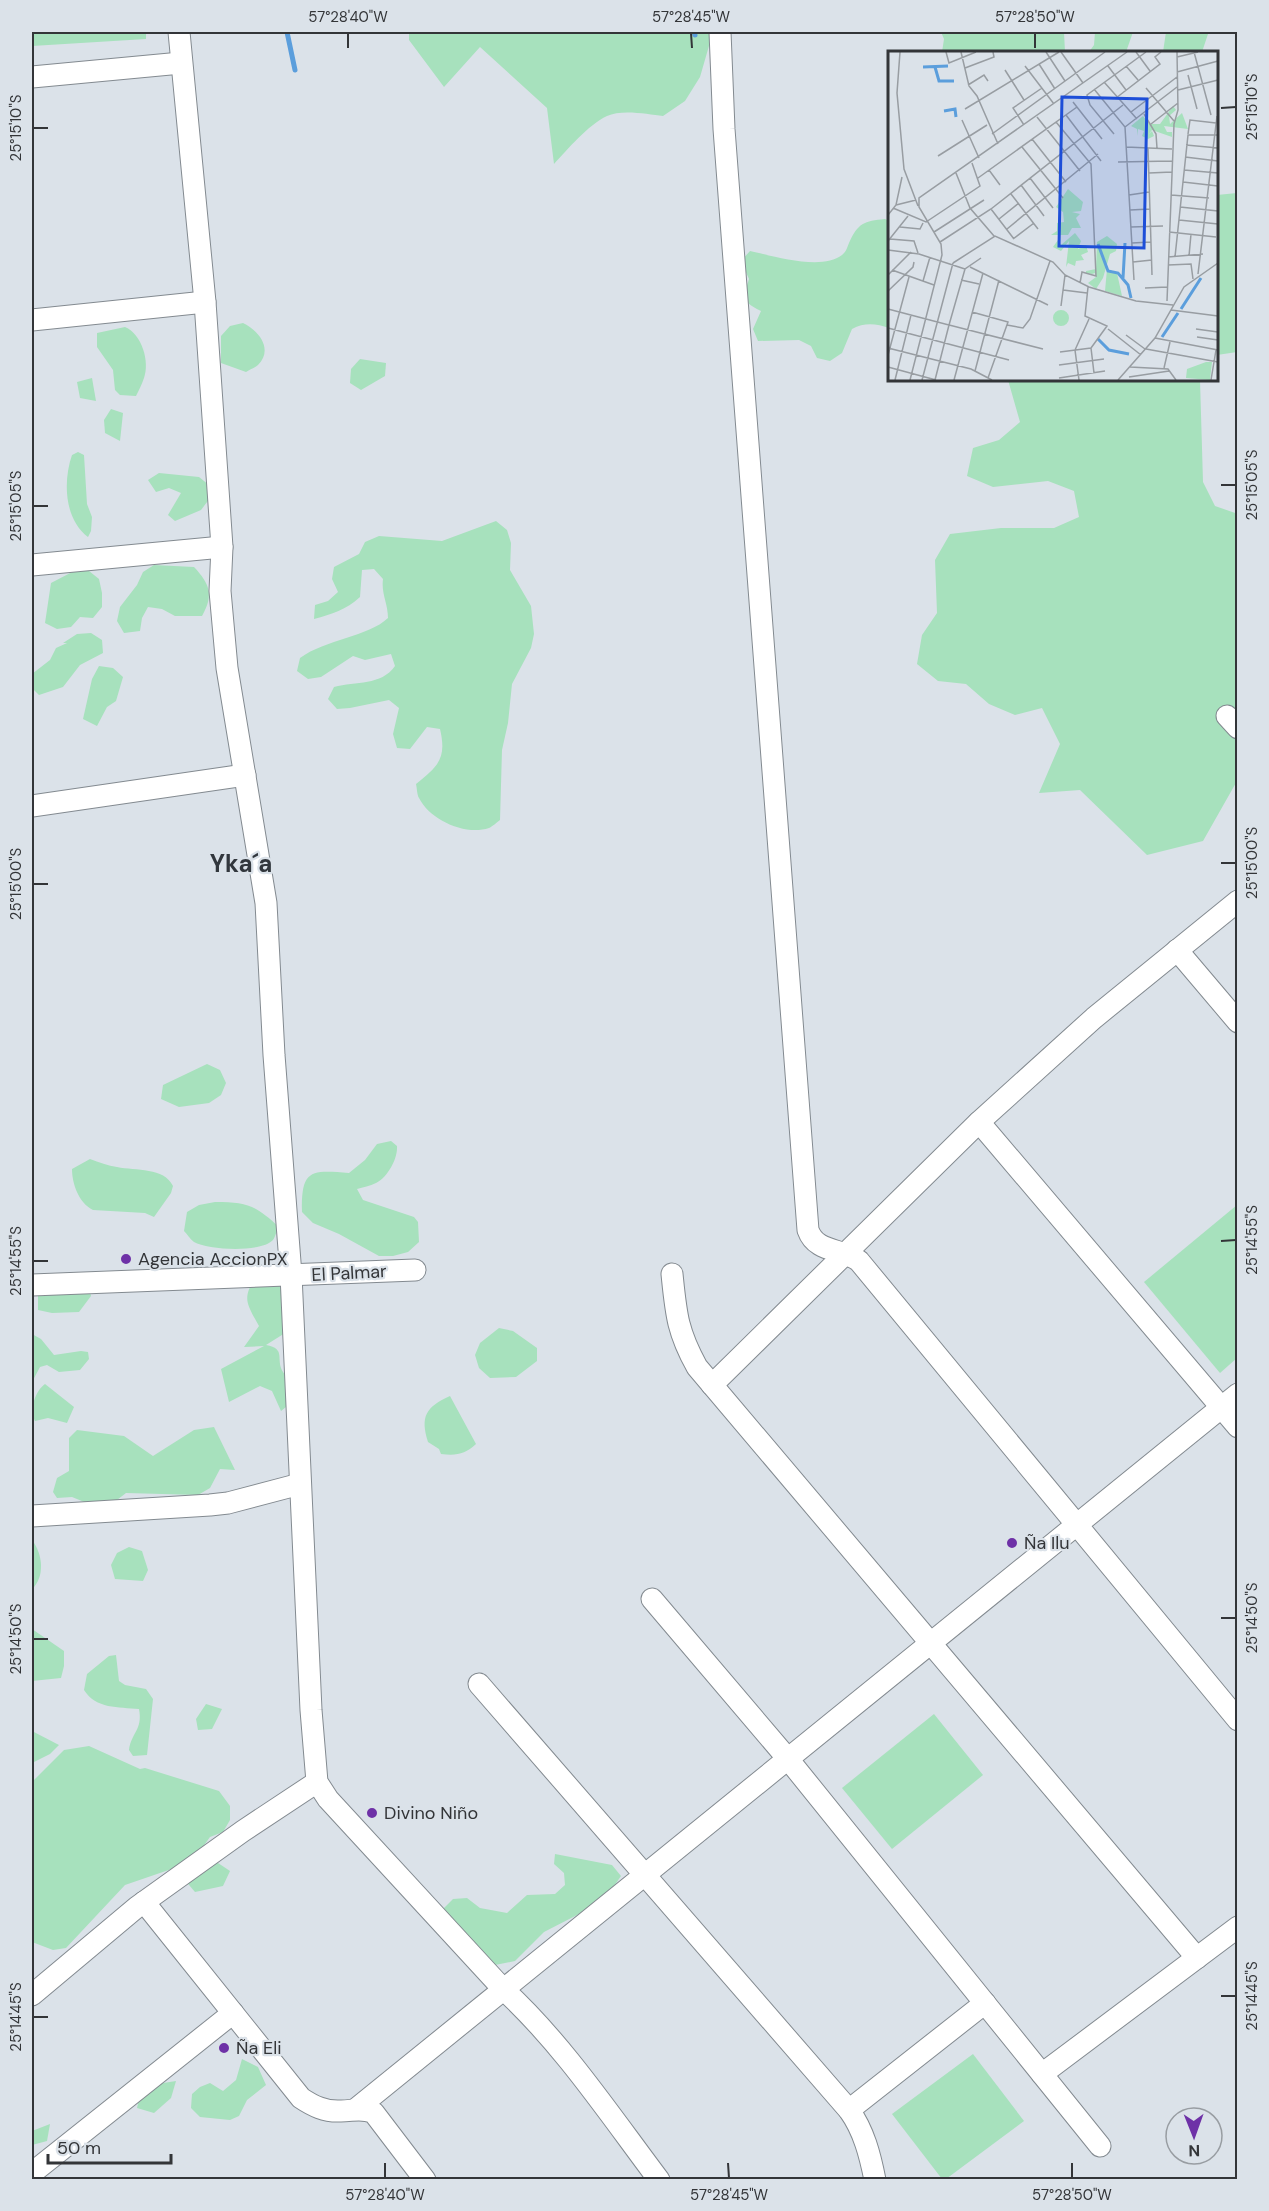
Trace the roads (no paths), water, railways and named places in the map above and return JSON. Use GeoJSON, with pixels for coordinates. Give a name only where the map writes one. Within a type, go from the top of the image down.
{"type":"FeatureCollection","features":[{"type":"Feature","properties":{"kind":"street"},"geometry":{"type":"LineString","coordinates":[[179,32],[205,302],[222,547],[220,591],[227,668],[266,903],[274,1055],[291,1275],[311,1710],[317,1780],[328,1799],[549,2036],[659,2180]]}},
{"type":"Feature","properties":{"kind":"street"},"geometry":{"type":"LineString","coordinates":[[720,32],[724,129],[807,1224],[811,1237],[817,1245],[845,1253],[859,1261],[1238,1720]]}},
{"type":"Feature","properties":{"kind":"street"},"geometry":{"type":"LineString","coordinates":[[32,78],[182,63]]}},
{"type":"Feature","properties":{"kind":"street"},"geometry":{"type":"LineString","coordinates":[[32,320],[205,302]]}},
{"type":"Feature","properties":{"kind":"street"},"geometry":{"type":"LineString","coordinates":[[32,565],[222,547]]}},
{"type":"Feature","properties":{"kind":"street"},"geometry":{"type":"LineString","coordinates":[[32,807],[245,775]]}},
{"type":"Feature","properties":{"kind":"street"},"geometry":{"type":"LineString","coordinates":[[712,1385],[980,1122],[1094,1018],[1238,901]]}},
{"type":"Feature","properties":{"kind":"street"},"geometry":{"type":"LineString","coordinates":[[1177,950],[1238,1022]]}},
{"type":"Feature","properties":{"kind":"street"},"geometry":{"type":"LineString","coordinates":[[980,1122],[1230,1401],[1238,1427]]}},
{"type":"Feature","properties":{"kind":"street","name":"El Palmar"},"geometry":{"type":"LineString","coordinates":[[32,1285],[415,1270]]}},
{"type":"Feature","properties":{"kind":"street"},"geometry":{"type":"LineString","coordinates":[[672,1274],[683,1343],[697,1366],[1197,1958]]}},
{"type":"Feature","properties":{"kind":"street"},"geometry":{"type":"LineString","coordinates":[[356,2109],[1230,1401]]}},
{"type":"Feature","properties":{"kind":"street"},"geometry":{"type":"LineString","coordinates":[[32,1516],[228,1503],[300,1484]]}},
{"type":"Feature","properties":{"kind":"street"},"geometry":{"type":"LineString","coordinates":[[652,1599],[788,1759],[1100,2146]]}},
{"type":"Feature","properties":{"kind":"street"},"geometry":{"type":"LineString","coordinates":[[479,1684],[849,2110],[858,2123],[876,2180]]}},
{"type":"Feature","properties":{"kind":"street"},"geometry":{"type":"LineString","coordinates":[[33,1991],[144,1902],[317,1780]]}},
{"type":"Feature","properties":{"kind":"street"},"geometry":{"type":"LineString","coordinates":[[144,1902],[301,2098],[320,2109],[368,2110],[380,2119],[425,2180]]}},
{"type":"Feature","properties":{"kind":"street"},"geometry":{"type":"LineString","coordinates":[[1042,2074],[1238,1928]]}},
{"type":"Feature","properties":{"kind":"street"},"geometry":{"type":"LineString","coordinates":[[849,2110],[985,2003]]}},
{"type":"Feature","properties":{"kind":"street"},"geometry":{"type":"LineString","coordinates":[[32,2173],[232,2013]]}},
{"type":"Feature","properties":{"kind":"waterway"},"geometry":{"type":"LineString","coordinates":[[287,32],[295,70]]}},
{"type":"Feature","properties":{"kind":"place","name":"Agencia AccionPX"},"geometry":{"type":"Point","coordinates":[126,1259]}},
{"type":"Feature","properties":{"kind":"place","name":"Ña Ilu"},"geometry":{"type":"Point","coordinates":[1012,1543]}},
{"type":"Feature","properties":{"kind":"place","name":"Divino Niño"},"geometry":{"type":"Point","coordinates":[372,1813]}},
{"type":"Feature","properties":{"kind":"place","name":"Ña Eli"},"geometry":{"type":"Point","coordinates":[224,2048]}},
{"type":"Feature","properties":{"kind":"district","name":"Yka´a"},"geometry":{"type":"Point","coordinates":[241,864]}}]}
